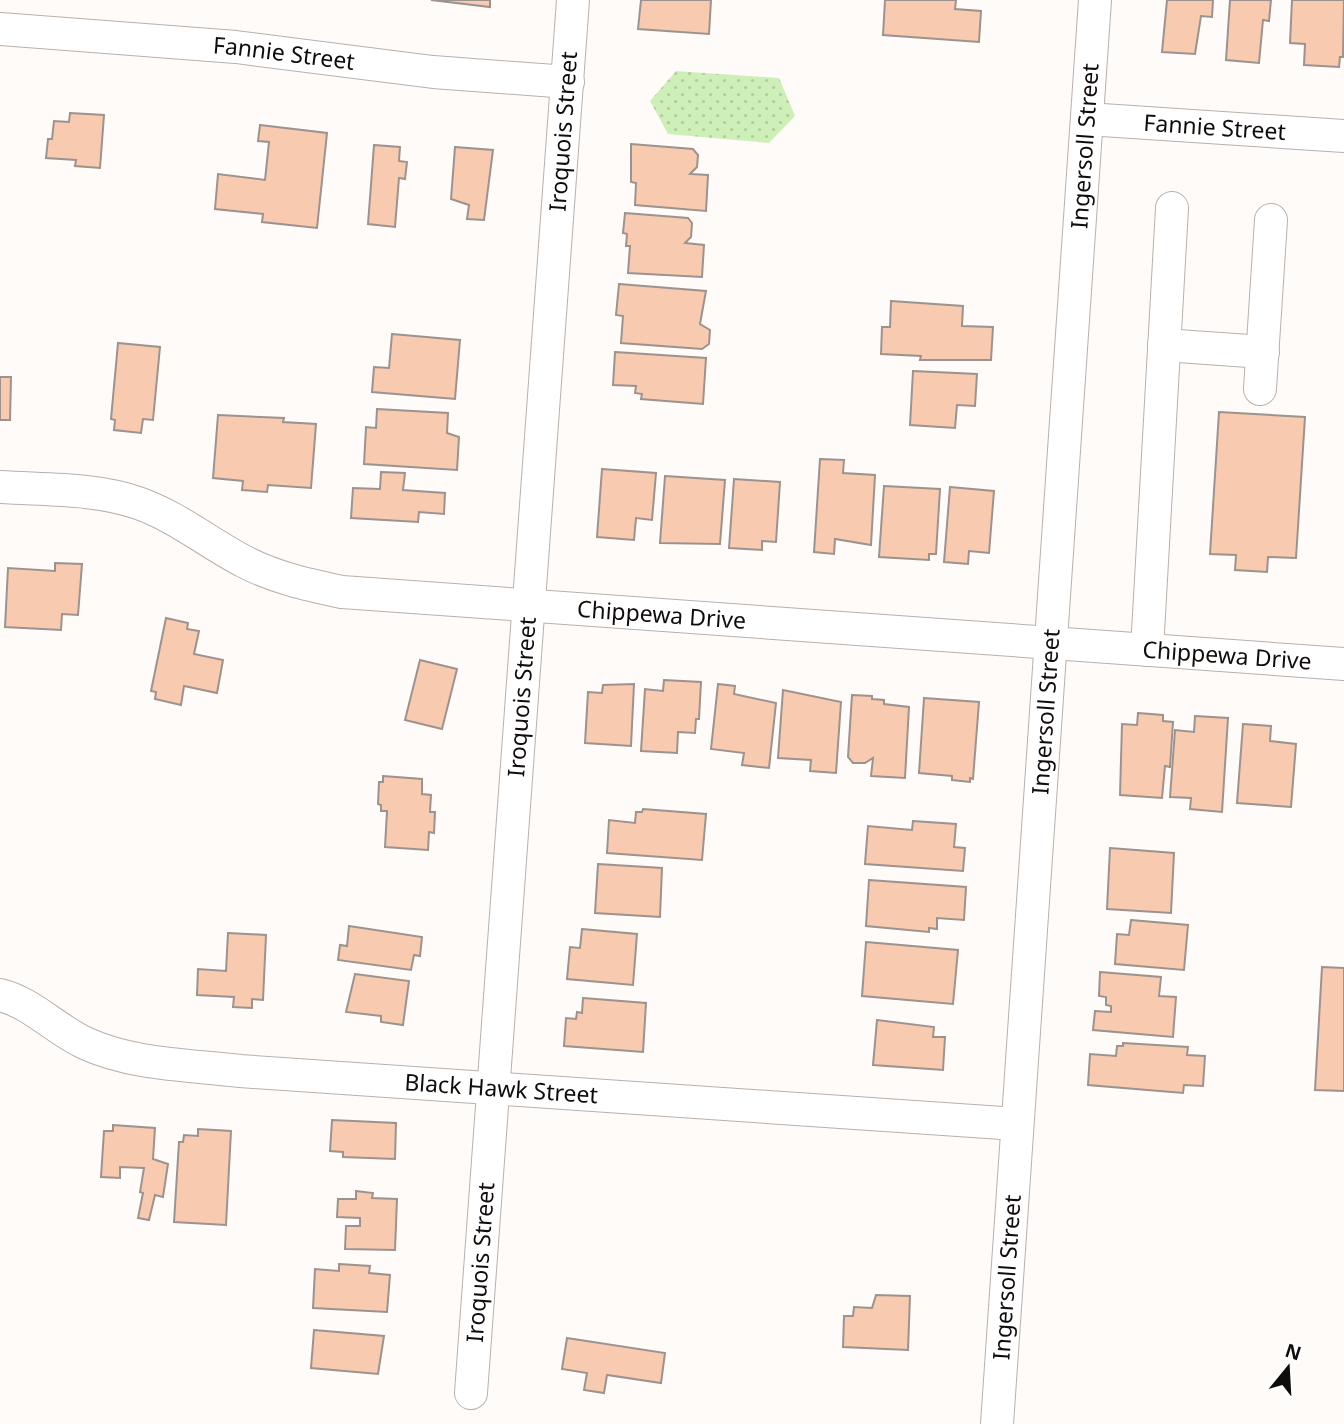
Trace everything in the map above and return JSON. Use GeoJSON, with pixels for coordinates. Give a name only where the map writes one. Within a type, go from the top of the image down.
{"type":"FeatureCollection","features":[{"type":"Feature","properties":{"kind":"street","name":"Iroquois Street"},"geometry":{"type":"LineString","coordinates":[[471,1393],[573,0]]}},
{"type":"Feature","properties":{"kind":"street","name":"Ingersoll Street"},"geometry":{"type":"LineString","coordinates":[[997,1424],[1095,0]]}},
{"type":"Feature","properties":{"kind":"street","name":"Fannie Street"},"geometry":{"type":"LineString","coordinates":[[0,29],[236,47],[433,72],[568,82]]}},
{"type":"Feature","properties":{"kind":"street","name":"Fannie Street"},"geometry":{"type":"LineString","coordinates":[[1087,119],[1344,136]]}},
{"type":"Feature","properties":{"kind":"street"},"geometry":{"type":"LineString","coordinates":[[1147,650],[1172,208]]}},
{"type":"Feature","properties":{"kind":"street"},"geometry":{"type":"LineString","coordinates":[[1260,389],[1270,220]]}},
{"type":"Feature","properties":{"kind":"street"},"geometry":{"type":"LineString","coordinates":[[1164,345],[1263,352]]}},
{"type":"Feature","properties":{"kind":"street","name":"Chippewa Drive"},"geometry":{"type":"LineString","coordinates":[[0,487],[93,493],[136,502],[180,521],[245,562],[294,582],[342,592],[1344,664]]}},
{"type":"Feature","properties":{"kind":"street","name":"Black Hawk Street"},"geometry":{"type":"LineString","coordinates":[[0,995],[16,999],[85,1043],[128,1058],[240,1071],[493,1090],[1017,1124]]}},
{"type":"Feature","properties":{"kind":"green space"},"geometry":{"type":"Polygon","coordinates":[[[676,71],[779,78],[795,116],[769,143],[668,134],[650,101],[676,71]]]}},
{"type":"Feature","properties":{"kind":"building"},"geometry":{"type":"Polygon","coordinates":[[[431,0],[490,0],[490,7],[431,0]]]}},
{"type":"Feature","properties":{"kind":"building"},"geometry":{"type":"Polygon","coordinates":[[[641,0],[711,0],[709,34],[638,29],[641,0]]]}},
{"type":"Feature","properties":{"kind":"building"},"geometry":{"type":"Polygon","coordinates":[[[885,0],[956,0],[955,9],[981,11],[979,42],[883,35],[885,0]]]}},
{"type":"Feature","properties":{"kind":"building"},"geometry":{"type":"Polygon","coordinates":[[[1167,0],[1213,0],[1212,17],[1201,16],[1195,54],[1162,52],[1167,0]]]}},
{"type":"Feature","properties":{"kind":"building"},"geometry":{"type":"Polygon","coordinates":[[[1230,0],[1271,0],[1269,21],[1263,20],[1259,63],[1226,60],[1230,0]]]}},
{"type":"Feature","properties":{"kind":"building"},"geometry":{"type":"Polygon","coordinates":[[[1292,0],[1344,0],[1343,57],[1340,57],[1339,67],[1304,65],[1305,44],[1290,43],[1292,0]]]}},
{"type":"Feature","properties":{"kind":"building"},"geometry":{"type":"Polygon","coordinates":[[[70,113],[104,115],[100,168],[75,166],[76,160],[46,158],[54,121],[69,122],[70,113]]]}},
{"type":"Feature","properties":{"kind":"building"},"geometry":{"type":"Polygon","coordinates":[[[260,125],[327,133],[317,228],[262,222],[263,214],[215,209],[218,174],[265,180],[269,142],[258,141],[260,125]]]}},
{"type":"Feature","properties":{"kind":"building"},"geometry":{"type":"Polygon","coordinates":[[[631,144],[693,149],[698,155],[697,167],[690,174],[708,175],[706,211],[635,205],[636,183],[631,182],[631,144]]]}},
{"type":"Feature","properties":{"kind":"building"},"geometry":{"type":"Polygon","coordinates":[[[374,145],[400,147],[399,161],[407,162],[405,179],[399,178],[395,227],[368,224],[374,145]]]}},
{"type":"Feature","properties":{"kind":"building"},"geometry":{"type":"Polygon","coordinates":[[[455,147],[493,150],[484,220],[467,219],[469,205],[451,199],[455,147]]]}},
{"type":"Feature","properties":{"kind":"building"},"geometry":{"type":"Polygon","coordinates":[[[625,213],[688,218],[692,223],[691,237],[685,243],[704,245],[702,277],[628,273],[630,246],[626,246],[627,234],[623,233],[625,213]]]}},
{"type":"Feature","properties":{"kind":"building"},"geometry":{"type":"Polygon","coordinates":[[[619,284],[706,291],[700,324],[710,330],[709,344],[702,349],[621,343],[623,316],[616,315],[619,284]]]}},
{"type":"Feature","properties":{"kind":"building"},"geometry":{"type":"Polygon","coordinates":[[[891,301],[963,306],[962,326],[993,327],[991,360],[920,360],[921,356],[881,354],[882,327],[890,327],[891,301]]]}},
{"type":"Feature","properties":{"kind":"building"},"geometry":{"type":"Polygon","coordinates":[[[392,334],[460,340],[455,399],[372,392],[374,367],[389,368],[392,334]]]}},
{"type":"Feature","properties":{"kind":"building"},"geometry":{"type":"Polygon","coordinates":[[[118,343],[160,347],[153,420],[143,419],[141,433],[114,430],[115,420],[111,419],[118,343]]]}},
{"type":"Feature","properties":{"kind":"building"},"geometry":{"type":"Polygon","coordinates":[[[615,352],[706,358],[703,404],[641,399],[642,394],[635,393],[636,386],[613,385],[615,352]]]}},
{"type":"Feature","properties":{"kind":"building"},"geometry":{"type":"Polygon","coordinates":[[[913,371],[977,374],[975,406],[957,405],[955,428],[910,425],[913,371]]]}},
{"type":"Feature","properties":{"kind":"building"},"geometry":{"type":"Polygon","coordinates":[[[0,377],[11,377],[10,420],[0,420],[0,377]]]}},
{"type":"Feature","properties":{"kind":"building"},"geometry":{"type":"Polygon","coordinates":[[[377,409],[448,413],[447,433],[459,437],[457,470],[364,464],[366,427],[376,428],[377,409]]]}},
{"type":"Feature","properties":{"kind":"building"},"geometry":{"type":"Polygon","coordinates":[[[1219,412],[1305,417],[1296,558],[1268,557],[1267,572],[1235,570],[1236,555],[1210,554],[1219,412]]]}},
{"type":"Feature","properties":{"kind":"building"},"geometry":{"type":"Polygon","coordinates":[[[218,415],[284,418],[283,422],[316,424],[311,488],[268,485],[267,492],[242,490],[243,481],[213,478],[218,415]]]}},
{"type":"Feature","properties":{"kind":"building"},"geometry":{"type":"Polygon","coordinates":[[[820,459],[844,460],[843,473],[875,475],[871,545],[835,539],[834,554],[814,552],[820,459]]]}},
{"type":"Feature","properties":{"kind":"building"},"geometry":{"type":"Polygon","coordinates":[[[602,469],[656,473],[652,520],[636,518],[634,540],[597,537],[602,469]]]}},
{"type":"Feature","properties":{"kind":"building"},"geometry":{"type":"Polygon","coordinates":[[[381,472],[405,473],[403,490],[445,493],[444,514],[419,512],[418,522],[351,518],[353,488],[380,489],[381,472]]]}},
{"type":"Feature","properties":{"kind":"building"},"geometry":{"type":"Polygon","coordinates":[[[665,476],[725,480],[720,544],[660,543],[665,476]]]}},
{"type":"Feature","properties":{"kind":"building"},"geometry":{"type":"Polygon","coordinates":[[[734,479],[780,482],[776,542],[762,541],[762,550],[729,548],[734,479]]]}},
{"type":"Feature","properties":{"kind":"building"},"geometry":{"type":"Polygon","coordinates":[[[884,486],[940,489],[936,554],[929,554],[929,560],[879,557],[884,486]]]}},
{"type":"Feature","properties":{"kind":"building"},"geometry":{"type":"Polygon","coordinates":[[[950,487],[994,491],[989,553],[969,551],[968,564],[944,562],[950,487]]]}},
{"type":"Feature","properties":{"kind":"building"},"geometry":{"type":"Polygon","coordinates":[[[55,563],[82,564],[78,615],[62,614],[61,630],[5,627],[8,568],[55,571],[55,563]]]}},
{"type":"Feature","properties":{"kind":"building"},"geometry":{"type":"Polygon","coordinates":[[[166,618],[188,623],[187,629],[199,631],[194,654],[223,660],[217,693],[184,686],[181,705],[155,699],[156,692],[151,691],[166,618]]]}},
{"type":"Feature","properties":{"kind":"building"},"geometry":{"type":"Polygon","coordinates":[[[420,660],[457,669],[442,729],[405,720],[420,660]]]}},
{"type":"Feature","properties":{"kind":"building"},"geometry":{"type":"Polygon","coordinates":[[[664,680],[701,682],[699,719],[696,719],[695,733],[678,732],[677,753],[641,751],[645,689],[663,691],[664,680]]]}},
{"type":"Feature","properties":{"kind":"building"},"geometry":{"type":"Polygon","coordinates":[[[634,684],[631,746],[585,743],[588,692],[602,693],[603,685],[634,684]]]}},
{"type":"Feature","properties":{"kind":"building"},"geometry":{"type":"Polygon","coordinates":[[[718,684],[735,686],[734,694],[776,703],[769,768],[742,765],[744,753],[711,749],[718,684]]]}},
{"type":"Feature","properties":{"kind":"building"},"geometry":{"type":"Polygon","coordinates":[[[783,690],[841,702],[836,773],[810,771],[811,760],[778,758],[783,690]]]}},
{"type":"Feature","properties":{"kind":"building"},"geometry":{"type":"Polygon","coordinates":[[[852,695],[872,696],[872,699],[884,700],[884,704],[909,707],[905,778],[871,776],[873,758],[865,763],[853,763],[848,757],[852,695]]]}},
{"type":"Feature","properties":{"kind":"building"},"geometry":{"type":"Polygon","coordinates":[[[924,698],[979,702],[973,779],[970,778],[970,782],[952,780],[952,776],[919,773],[924,698]]]}},
{"type":"Feature","properties":{"kind":"building"},"geometry":{"type":"Polygon","coordinates":[[[1138,713],[1163,715],[1163,721],[1173,722],[1170,767],[1165,766],[1162,798],[1120,795],[1122,724],[1137,725],[1138,713]]]}},
{"type":"Feature","properties":{"kind":"building"},"geometry":{"type":"Polygon","coordinates":[[[1195,716],[1228,718],[1222,812],[1190,809],[1191,798],[1170,797],[1175,730],[1194,732],[1195,716]]]}},
{"type":"Feature","properties":{"kind":"building"},"geometry":{"type":"Polygon","coordinates":[[[1243,724],[1271,726],[1270,741],[1296,744],[1291,807],[1237,803],[1243,724]]]}},
{"type":"Feature","properties":{"kind":"building"},"geometry":{"type":"Polygon","coordinates":[[[383,776],[422,779],[422,794],[431,795],[430,812],[435,812],[434,833],[429,832],[428,850],[385,847],[387,811],[381,811],[381,805],[378,804],[379,782],[383,782],[383,776]]]}},
{"type":"Feature","properties":{"kind":"building"},"geometry":{"type":"Polygon","coordinates":[[[643,809],[706,814],[702,860],[607,853],[609,820],[635,823],[636,812],[642,812],[643,809]]]}},
{"type":"Feature","properties":{"kind":"building"},"geometry":{"type":"Polygon","coordinates":[[[913,821],[956,824],[954,847],[965,848],[963,871],[865,864],[868,826],[912,830],[913,821]]]}},
{"type":"Feature","properties":{"kind":"building"},"geometry":{"type":"Polygon","coordinates":[[[1110,848],[1174,853],[1171,913],[1107,909],[1110,848]]]}},
{"type":"Feature","properties":{"kind":"building"},"geometry":{"type":"Polygon","coordinates":[[[598,864],[662,868],[660,917],[595,913],[598,864]]]}},
{"type":"Feature","properties":{"kind":"building"},"geometry":{"type":"Polygon","coordinates":[[[869,880],[966,887],[964,920],[937,918],[937,929],[929,928],[929,932],[866,926],[869,880]]]}},
{"type":"Feature","properties":{"kind":"building"},"geometry":{"type":"Polygon","coordinates":[[[1131,920],[1188,925],[1184,970],[1115,964],[1117,934],[1129,935],[1131,920]]]}},
{"type":"Feature","properties":{"kind":"building"},"geometry":{"type":"Polygon","coordinates":[[[349,926],[422,937],[420,956],[414,955],[411,970],[338,960],[340,945],[347,946],[349,926]]]}},
{"type":"Feature","properties":{"kind":"building"},"geometry":{"type":"Polygon","coordinates":[[[582,929],[637,934],[633,985],[567,979],[570,947],[580,948],[582,929]]]}},
{"type":"Feature","properties":{"kind":"building"},"geometry":{"type":"Polygon","coordinates":[[[228,933],[266,935],[263,1000],[252,999],[252,1008],[233,1007],[234,997],[197,995],[198,969],[226,971],[228,933]]]}},
{"type":"Feature","properties":{"kind":"building"},"geometry":{"type":"Polygon","coordinates":[[[866,942],[958,950],[953,1004],[862,996],[866,942]]]}},
{"type":"Feature","properties":{"kind":"building"},"geometry":{"type":"Polygon","coordinates":[[[1322,967],[1344,968],[1344,1091],[1315,1090],[1322,967]]]}},
{"type":"Feature","properties":{"kind":"building"},"geometry":{"type":"Polygon","coordinates":[[[1100,972],[1161,977],[1159,996],[1176,997],[1173,1037],[1093,1030],[1095,1011],[1111,1012],[1111,1006],[1106,1005],[1106,997],[1099,996],[1100,972]]]}},
{"type":"Feature","properties":{"kind":"building"},"geometry":{"type":"Polygon","coordinates":[[[355,974],[409,981],[403,1025],[381,1022],[381,1016],[346,1012],[355,974]]]}},
{"type":"Feature","properties":{"kind":"building"},"geometry":{"type":"Polygon","coordinates":[[[583,998],[646,1003],[643,1052],[564,1046],[566,1018],[576,1019],[577,1012],[582,1013],[583,998]]]}},
{"type":"Feature","properties":{"kind":"building"},"geometry":{"type":"Polygon","coordinates":[[[877,1020],[934,1027],[933,1037],[945,1037],[943,1070],[873,1065],[877,1020]]]}},
{"type":"Feature","properties":{"kind":"building"},"geometry":{"type":"Polygon","coordinates":[[[1123,1043],[1188,1047],[1187,1055],[1205,1056],[1203,1086],[1184,1085],[1183,1093],[1088,1085],[1090,1054],[1116,1056],[1117,1046],[1123,1046],[1123,1043]]]}},
{"type":"Feature","properties":{"kind":"building"},"geometry":{"type":"Polygon","coordinates":[[[332,1120],[396,1123],[395,1159],[343,1157],[343,1152],[330,1151],[332,1120]]]}},
{"type":"Feature","properties":{"kind":"building"},"geometry":{"type":"Polygon","coordinates":[[[113,1125],[155,1128],[153,1159],[168,1164],[163,1197],[155,1195],[149,1220],[138,1218],[144,1168],[120,1167],[120,1178],[101,1177],[104,1131],[113,1131],[113,1125]]]}},
{"type":"Feature","properties":{"kind":"building"},"geometry":{"type":"Polygon","coordinates":[[[198,1129],[231,1131],[226,1225],[174,1222],[179,1142],[183,1142],[184,1135],[198,1136],[198,1129]]]}},
{"type":"Feature","properties":{"kind":"building"},"geometry":{"type":"Polygon","coordinates":[[[356,1191],[373,1193],[372,1198],[397,1199],[395,1250],[345,1249],[346,1226],[360,1226],[360,1218],[337,1217],[338,1199],[356,1199],[356,1191]]]}},
{"type":"Feature","properties":{"kind":"building"},"geometry":{"type":"Polygon","coordinates":[[[339,1264],[370,1266],[369,1273],[390,1275],[387,1312],[313,1308],[315,1269],[339,1271],[339,1264]]]}},
{"type":"Feature","properties":{"kind":"building"},"geometry":{"type":"Polygon","coordinates":[[[876,1295],[910,1296],[908,1350],[843,1347],[844,1316],[853,1316],[854,1307],[872,1308],[876,1295]]]}},
{"type":"Feature","properties":{"kind":"building"},"geometry":{"type":"Polygon","coordinates":[[[314,1330],[384,1336],[378,1374],[311,1368],[314,1330]]]}},
{"type":"Feature","properties":{"kind":"building"},"geometry":{"type":"Polygon","coordinates":[[[567,1338],[665,1353],[661,1383],[607,1375],[604,1393],[584,1390],[587,1373],[562,1369],[567,1338]]]}}]}
